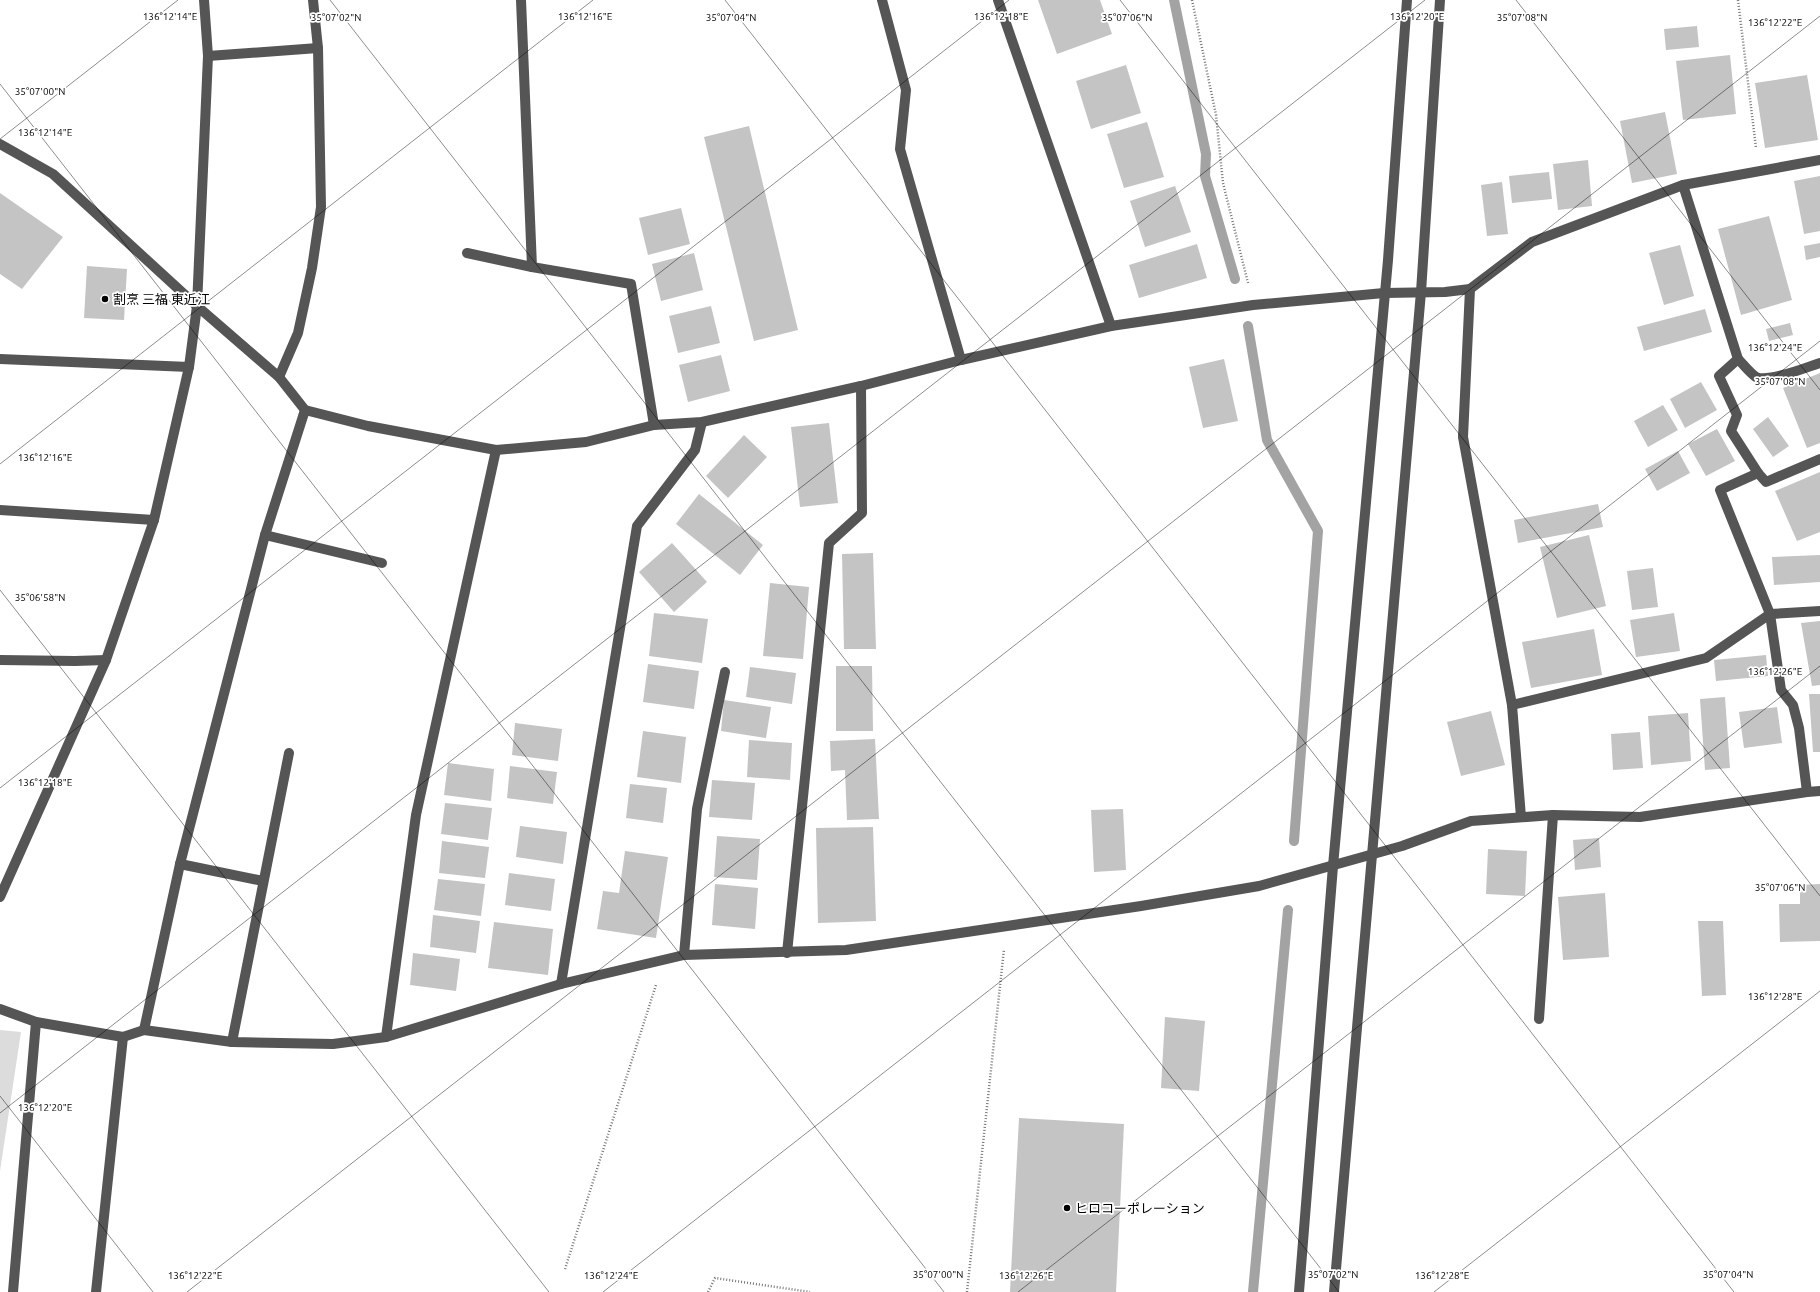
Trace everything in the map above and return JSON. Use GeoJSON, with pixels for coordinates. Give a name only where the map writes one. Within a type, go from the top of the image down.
{"type":"FeatureCollection","features":[{"type":"Feature","properties":{"kind":"street"},"geometry":{"type":"LineString","coordinates":[[0,897],[106,660],[154,520],[188,367],[197,306],[208,56],[204,0]]}},
{"type":"Feature","properties":{"kind":"street"},"geometry":{"type":"LineString","coordinates":[[279,377],[298,333],[312,268],[320,207],[318,48],[313,0]]}},
{"type":"Feature","properties":{"kind":"street"},"geometry":{"type":"LineString","coordinates":[[521,0],[532,267]]}},
{"type":"Feature","properties":{"kind":"street"},"geometry":{"type":"LineString","coordinates":[[882,0],[906,90],[900,149],[960,360]]}},
{"type":"Feature","properties":{"kind":"street"},"geometry":{"type":"LineString","coordinates":[[998,0],[1111,326]]}},
{"type":"Feature","properties":{"kind":"street"},"geometry":{"type":"LineString","coordinates":[[1299,1292],[1333,866],[1384,293],[1408,0]]}},
{"type":"Feature","properties":{"kind":"street"},"geometry":{"type":"LineString","coordinates":[[1334,1292],[1421,292],[1440,0]]}},
{"type":"Feature","properties":{"kind":"street"},"geometry":{"type":"LineString","coordinates":[[208,56],[318,48]]}},
{"type":"Feature","properties":{"kind":"street"},"geometry":{"type":"LineString","coordinates":[[0,144],[53,174],[197,306],[279,377],[305,410],[368,426],[496,450],[586,442],[654,425],[702,422],[861,386],[960,360],[1111,326],[1253,305],[1384,293],[1445,292],[1470,289],[1532,242],[1683,185],[1820,160]]}},
{"type":"Feature","properties":{"kind":"street"},"geometry":{"type":"LineString","coordinates":[[1683,185],[1738,359],[1756,377],[1766,378],[1777,377],[1820,363]]}},
{"type":"Feature","properties":{"kind":"street"},"geometry":{"type":"LineString","coordinates":[[467,253],[532,267],[631,284],[654,425]]}},
{"type":"Feature","properties":{"kind":"street"},"geometry":{"type":"LineString","coordinates":[[1470,289],[1463,437],[1512,705],[1521,817]]}},
{"type":"Feature","properties":{"kind":"street"},"geometry":{"type":"LineString","coordinates":[[0,359],[188,367]]}},
{"type":"Feature","properties":{"kind":"street"},"geometry":{"type":"LineString","coordinates":[[1738,359],[1719,376],[1737,415],[1731,431],[1758,473],[1766,482],[1820,459]]}},
{"type":"Feature","properties":{"kind":"street"},"geometry":{"type":"LineString","coordinates":[[787,953],[829,543],[862,513],[861,386]]}},
{"type":"Feature","properties":{"kind":"street"},"geometry":{"type":"LineString","coordinates":[[144,1030],[180,864],[265,535],[305,410]]}},
{"type":"Feature","properties":{"kind":"street"},"geometry":{"type":"LineString","coordinates":[[561,984],[637,526],[695,450],[702,422]]}},
{"type":"Feature","properties":{"kind":"street"},"geometry":{"type":"LineString","coordinates":[[386,1037],[416,815],[496,450]]}},
{"type":"Feature","properties":{"kind":"street"},"geometry":{"type":"LineString","coordinates":[[1758,473],[1720,490],[1770,614],[1782,690],[1793,705],[1799,728],[1807,792]]}},
{"type":"Feature","properties":{"kind":"street"},"geometry":{"type":"LineString","coordinates":[[0,510],[154,520]]}},
{"type":"Feature","properties":{"kind":"street"},"geometry":{"type":"LineString","coordinates":[[265,535],[382,563]]}},
{"type":"Feature","properties":{"kind":"street"},"geometry":{"type":"LineString","coordinates":[[1512,705],[1706,658],[1770,614],[1820,611]]}},
{"type":"Feature","properties":{"kind":"street"},"geometry":{"type":"LineString","coordinates":[[0,660],[106,660]]}},
{"type":"Feature","properties":{"kind":"street"},"geometry":{"type":"LineString","coordinates":[[684,955],[697,809],[725,672]]}},
{"type":"Feature","properties":{"kind":"street"},"geometry":{"type":"LineString","coordinates":[[232,1042],[289,752]]}},
{"type":"Feature","properties":{"kind":"street"},"geometry":{"type":"LineString","coordinates":[[0,1009],[36,1022],[123,1037],[144,1030],[232,1042],[333,1044],[386,1037],[561,984],[684,955],[846,950],[1141,906],[1260,886],[1402,846],[1471,821],[1553,815],[1640,817],[1820,791]]}},
{"type":"Feature","properties":{"kind":"street"},"geometry":{"type":"LineString","coordinates":[[1539,1019],[1553,815]]}},
{"type":"Feature","properties":{"kind":"street"},"geometry":{"type":"LineString","coordinates":[[180,864],[263,881]]}},
{"type":"Feature","properties":{"kind":"street"},"geometry":{"type":"LineString","coordinates":[[13,1292],[36,1022]]}},
{"type":"Feature","properties":{"kind":"street"},"geometry":{"type":"LineString","coordinates":[[96,1292],[123,1037]]}},
{"type":"Feature","properties":{"kind":"path"},"geometry":{"type":"LineString","coordinates":[[1192,0],[1216,115],[1223,183],[1253,305]]}},
{"type":"Feature","properties":{"kind":"path"},"geometry":{"type":"LineString","coordinates":[[1738,0],[1758,171]]}},
{"type":"Feature","properties":{"kind":"path"},"geometry":{"type":"LineString","coordinates":[[967,1292],[1007,925]]}},
{"type":"Feature","properties":{"kind":"path"},"geometry":{"type":"LineString","coordinates":[[565,1269],[664,960]]}},
{"type":"Feature","properties":{"kind":"path"},"geometry":{"type":"LineString","coordinates":[[708,1292],[715,1278],[810,1292]]}},
{"type":"Feature","properties":{"kind":"shaded area"},"geometry":{"type":"Polygon","coordinates":[[[0,1030],[21,1032],[0,1171],[0,1030]]]}},
{"type":"Feature","properties":{"kind":"building"},"geometry":{"type":"Polygon","coordinates":[[[1038,0],[1100,0],[1112,34],[1057,54],[1038,0]]]}},
{"type":"Feature","properties":{"kind":"building"},"geometry":{"type":"Polygon","coordinates":[[[1697,26],[1699,47],[1666,50],[1664,29],[1697,26]]]}},
{"type":"Feature","properties":{"kind":"building"},"geometry":{"type":"Polygon","coordinates":[[[1730,55],[1736,114],[1683,120],[1676,61],[1730,55]]]}},
{"type":"Feature","properties":{"kind":"building"},"geometry":{"type":"Polygon","coordinates":[[[1126,65],[1141,113],[1091,129],[1076,81],[1126,65]]]}},
{"type":"Feature","properties":{"kind":"building"},"geometry":{"type":"Polygon","coordinates":[[[1807,75],[1818,140],[1765,148],[1755,83],[1807,75]]]}},
{"type":"Feature","properties":{"kind":"building"},"geometry":{"type":"Polygon","coordinates":[[[1665,112],[1677,174],[1632,183],[1620,121],[1665,112]]]}},
{"type":"Feature","properties":{"kind":"building"},"geometry":{"type":"Polygon","coordinates":[[[1147,122],[1164,177],[1124,188],[1107,134],[1147,122]]]}},
{"type":"Feature","properties":{"kind":"building"},"geometry":{"type":"Polygon","coordinates":[[[749,126],[798,330],[754,341],[704,137],[749,126]]]}},
{"type":"Feature","properties":{"kind":"building"},"geometry":{"type":"Polygon","coordinates":[[[1588,160],[1592,206],[1558,210],[1553,164],[1588,160]]]}},
{"type":"Feature","properties":{"kind":"building"},"geometry":{"type":"Polygon","coordinates":[[[1549,172],[1552,199],[1512,203],[1509,176],[1549,172]]]}},
{"type":"Feature","properties":{"kind":"building"},"geometry":{"type":"Polygon","coordinates":[[[1820,176],[1820,231],[1804,234],[1794,181],[1820,176]]]}},
{"type":"Feature","properties":{"kind":"building"},"geometry":{"type":"Polygon","coordinates":[[[1502,182],[1508,234],[1487,236],[1481,185],[1502,182]]]}},
{"type":"Feature","properties":{"kind":"building"},"geometry":{"type":"Polygon","coordinates":[[[1175,186],[1191,232],[1145,247],[1130,201],[1175,186]]]}},
{"type":"Feature","properties":{"kind":"building"},"geometry":{"type":"Polygon","coordinates":[[[0,193],[63,237],[22,289],[0,274],[0,193]]]}},
{"type":"Feature","properties":{"kind":"building"},"geometry":{"type":"Polygon","coordinates":[[[681,208],[690,244],[648,255],[639,218],[681,208]]]}},
{"type":"Feature","properties":{"kind":"building"},"geometry":{"type":"Polygon","coordinates":[[[1769,216],[1792,300],[1741,315],[1718,229],[1769,216]]]}},
{"type":"Feature","properties":{"kind":"building"},"geometry":{"type":"Polygon","coordinates":[[[1820,243],[1820,257],[1806,260],[1804,246],[1820,243]]]}},
{"type":"Feature","properties":{"kind":"building"},"geometry":{"type":"Polygon","coordinates":[[[1197,244],[1207,278],[1139,298],[1129,265],[1197,244]]]}},
{"type":"Feature","properties":{"kind":"building"},"geometry":{"type":"Polygon","coordinates":[[[1680,245],[1694,296],[1664,305],[1649,253],[1680,245]]]}},
{"type":"Feature","properties":{"kind":"building"},"geometry":{"type":"Polygon","coordinates":[[[694,253],[703,290],[661,301],[652,264],[694,253]]]}},
{"type":"Feature","properties":{"kind":"building"},"geometry":{"type":"Polygon","coordinates":[[[87,266],[127,269],[124,320],[84,318],[87,266]]]}},
{"type":"Feature","properties":{"kind":"building"},"geometry":{"type":"Polygon","coordinates":[[[711,306],[720,343],[678,353],[669,316],[711,306]]]}},
{"type":"Feature","properties":{"kind":"building"},"geometry":{"type":"Polygon","coordinates":[[[1705,309],[1712,332],[1644,351],[1637,327],[1705,309]]]}},
{"type":"Feature","properties":{"kind":"building"},"geometry":{"type":"Polygon","coordinates":[[[1790,323],[1793,335],[1769,341],[1766,329],[1790,323]]]}},
{"type":"Feature","properties":{"kind":"building"},"geometry":{"type":"Polygon","coordinates":[[[721,355],[730,391],[688,402],[679,365],[721,355]]]}},
{"type":"Feature","properties":{"kind":"building"},"geometry":{"type":"Polygon","coordinates":[[[1224,359],[1238,421],[1203,428],[1189,367],[1224,359]]]}},
{"type":"Feature","properties":{"kind":"building"},"geometry":{"type":"Polygon","coordinates":[[[1820,373],[1820,443],[1807,448],[1783,388],[1820,373]]]}},
{"type":"Feature","properties":{"kind":"building"},"geometry":{"type":"Polygon","coordinates":[[[1701,382],[1717,410],[1685,428],[1670,399],[1701,382]]]}},
{"type":"Feature","properties":{"kind":"building"},"geometry":{"type":"Polygon","coordinates":[[[1663,405],[1678,430],[1648,447],[1634,421],[1663,405]]]}},
{"type":"Feature","properties":{"kind":"building"},"geometry":{"type":"Polygon","coordinates":[[[1768,417],[1789,446],[1773,457],[1753,429],[1768,417]]]}},
{"type":"Feature","properties":{"kind":"building"},"geometry":{"type":"Polygon","coordinates":[[[829,423],[838,503],[800,507],[791,427],[829,423]]]}},
{"type":"Feature","properties":{"kind":"building"},"geometry":{"type":"Polygon","coordinates":[[[1717,429],[1735,461],[1706,476],[1688,444],[1717,429]]]}},
{"type":"Feature","properties":{"kind":"building"},"geometry":{"type":"Polygon","coordinates":[[[744,435],[767,457],[728,498],[706,476],[744,435]]]}},
{"type":"Feature","properties":{"kind":"building"},"geometry":{"type":"Polygon","coordinates":[[[1678,451],[1690,473],[1657,491],[1645,469],[1678,451]]]}},
{"type":"Feature","properties":{"kind":"building"},"geometry":{"type":"Polygon","coordinates":[[[1820,472],[1820,532],[1797,541],[1775,491],[1820,472]]]}},
{"type":"Feature","properties":{"kind":"building"},"geometry":{"type":"Polygon","coordinates":[[[699,494],[763,545],[740,575],[676,524],[699,494]]]}},
{"type":"Feature","properties":{"kind":"building"},"geometry":{"type":"Polygon","coordinates":[[[1598,504],[1603,527],[1518,543],[1514,520],[1598,504]]]}},
{"type":"Feature","properties":{"kind":"building"},"geometry":{"type":"Polygon","coordinates":[[[1589,535],[1606,606],[1557,618],[1540,547],[1589,535]]]}},
{"type":"Feature","properties":{"kind":"building"},"geometry":{"type":"Polygon","coordinates":[[[672,543],[707,582],[674,612],[639,572],[672,543]]]}},
{"type":"Feature","properties":{"kind":"building"},"geometry":{"type":"Polygon","coordinates":[[[873,553],[876,649],[844,649],[842,554],[873,553]]]}},
{"type":"Feature","properties":{"kind":"building"},"geometry":{"type":"Polygon","coordinates":[[[1820,555],[1820,582],[1774,585],[1772,557],[1820,555]]]}},
{"type":"Feature","properties":{"kind":"building"},"geometry":{"type":"Polygon","coordinates":[[[1653,568],[1658,607],[1632,610],[1627,571],[1653,568]]]}},
{"type":"Feature","properties":{"kind":"building"},"geometry":{"type":"Polygon","coordinates":[[[770,583],[809,587],[803,659],[763,656],[770,583]]]}},
{"type":"Feature","properties":{"kind":"building"},"geometry":{"type":"Polygon","coordinates":[[[654,613],[708,619],[702,663],[649,656],[654,613]]]}},
{"type":"Feature","properties":{"kind":"building"},"geometry":{"type":"Polygon","coordinates":[[[1674,613],[1680,651],[1636,657],[1630,620],[1674,613]]]}},
{"type":"Feature","properties":{"kind":"building"},"geometry":{"type":"Polygon","coordinates":[[[1820,621],[1820,685],[1812,686],[1801,623],[1820,621]]]}},
{"type":"Feature","properties":{"kind":"building"},"geometry":{"type":"Polygon","coordinates":[[[1594,629],[1602,675],[1531,688],[1522,642],[1594,629]]]}},
{"type":"Feature","properties":{"kind":"building"},"geometry":{"type":"Polygon","coordinates":[[[1766,655],[1768,676],[1716,681],[1714,660],[1766,655]]]}},
{"type":"Feature","properties":{"kind":"building"},"geometry":{"type":"Polygon","coordinates":[[[648,664],[699,671],[694,709],[643,702],[648,664]]]}},
{"type":"Feature","properties":{"kind":"building"},"geometry":{"type":"Polygon","coordinates":[[[836,666],[872,666],[873,731],[836,731],[836,666]]]}},
{"type":"Feature","properties":{"kind":"building"},"geometry":{"type":"Polygon","coordinates":[[[750,667],[796,673],[792,704],[746,697],[750,667]]]}},
{"type":"Feature","properties":{"kind":"building"},"geometry":{"type":"Polygon","coordinates":[[[1809,694],[1820,694],[1820,752],[1813,752],[1809,694]]]}},
{"type":"Feature","properties":{"kind":"building"},"geometry":{"type":"Polygon","coordinates":[[[1725,697],[1730,768],[1705,770],[1700,699],[1725,697]]]}},
{"type":"Feature","properties":{"kind":"building"},"geometry":{"type":"Polygon","coordinates":[[[724,700],[771,707],[766,738],[721,731],[724,700]]]}},
{"type":"Feature","properties":{"kind":"building"},"geometry":{"type":"Polygon","coordinates":[[[1777,707],[1782,743],[1744,748],[1739,712],[1777,707]]]}},
{"type":"Feature","properties":{"kind":"building"},"geometry":{"type":"Polygon","coordinates":[[[1491,711],[1505,765],[1461,776],[1447,722],[1491,711]]]}},
{"type":"Feature","properties":{"kind":"building"},"geometry":{"type":"Polygon","coordinates":[[[1688,713],[1691,761],[1651,765],[1648,716],[1688,713]]]}},
{"type":"Feature","properties":{"kind":"building"},"geometry":{"type":"Polygon","coordinates":[[[515,723],[562,729],[558,761],[512,755],[515,723]]]}},
{"type":"Feature","properties":{"kind":"building"},"geometry":{"type":"Polygon","coordinates":[[[643,731],[686,737],[681,783],[637,777],[643,731]]]}},
{"type":"Feature","properties":{"kind":"building"},"geometry":{"type":"Polygon","coordinates":[[[1640,732],[1643,768],[1613,770],[1611,734],[1640,732]]]}},
{"type":"Feature","properties":{"kind":"building"},"geometry":{"type":"Polygon","coordinates":[[[875,739],[879,819],[847,820],[845,770],[831,771],[830,741],[875,739]]]}},
{"type":"Feature","properties":{"kind":"building"},"geometry":{"type":"Polygon","coordinates":[[[749,740],[792,743],[790,780],[747,777],[749,740]]]}},
{"type":"Feature","properties":{"kind":"building"},"geometry":{"type":"Polygon","coordinates":[[[448,763],[494,769],[491,801],[444,795],[448,763]]]}},
{"type":"Feature","properties":{"kind":"building"},"geometry":{"type":"Polygon","coordinates":[[[510,766],[557,772],[553,804],[507,798],[510,766]]]}},
{"type":"Feature","properties":{"kind":"building"},"geometry":{"type":"Polygon","coordinates":[[[712,780],[755,783],[752,820],[709,817],[712,780]]]}},
{"type":"Feature","properties":{"kind":"building"},"geometry":{"type":"Polygon","coordinates":[[[630,784],[667,788],[663,823],[626,818],[630,784]]]}},
{"type":"Feature","properties":{"kind":"building"},"geometry":{"type":"Polygon","coordinates":[[[445,803],[492,808],[488,840],[441,834],[445,803]]]}},
{"type":"Feature","properties":{"kind":"building"},"geometry":{"type":"Polygon","coordinates":[[[1123,809],[1126,870],[1094,872],[1091,810],[1123,809]]]}},
{"type":"Feature","properties":{"kind":"building"},"geometry":{"type":"Polygon","coordinates":[[[520,826],[567,832],[563,864],[516,857],[520,826]]]}},
{"type":"Feature","properties":{"kind":"building"},"geometry":{"type":"Polygon","coordinates":[[[873,827],[876,921],[818,923],[816,828],[873,827]]]}},
{"type":"Feature","properties":{"kind":"building"},"geometry":{"type":"Polygon","coordinates":[[[717,836],[760,839],[757,880],[714,877],[717,836]]]}},
{"type":"Feature","properties":{"kind":"building"},"geometry":{"type":"Polygon","coordinates":[[[1599,838],[1601,867],[1575,870],[1573,840],[1599,838]]]}},
{"type":"Feature","properties":{"kind":"building"},"geometry":{"type":"Polygon","coordinates":[[[442,841],[489,847],[485,878],[439,873],[442,841]]]}},
{"type":"Feature","properties":{"kind":"building"},"geometry":{"type":"Polygon","coordinates":[[[1488,849],[1527,851],[1525,896],[1486,894],[1488,849]]]}},
{"type":"Feature","properties":{"kind":"building"},"geometry":{"type":"Polygon","coordinates":[[[625,851],[668,857],[656,938],[597,929],[603,891],[619,893],[625,851]]]}},
{"type":"Feature","properties":{"kind":"building"},"geometry":{"type":"Polygon","coordinates":[[[509,873],[555,879],[551,911],[505,905],[509,873]]]}},
{"type":"Feature","properties":{"kind":"building"},"geometry":{"type":"Polygon","coordinates":[[[438,879],[485,884],[481,916],[434,910],[438,879]]]}},
{"type":"Feature","properties":{"kind":"building"},"geometry":{"type":"Polygon","coordinates":[[[715,884],[758,888],[755,929],[712,925],[715,884]]]}},
{"type":"Feature","properties":{"kind":"building"},"geometry":{"type":"Polygon","coordinates":[[[1820,884],[1820,941],[1780,942],[1779,904],[1800,904],[1800,885],[1820,884]]]}},
{"type":"Feature","properties":{"kind":"building"},"geometry":{"type":"Polygon","coordinates":[[[1605,893],[1609,957],[1563,960],[1558,897],[1605,893]]]}},
{"type":"Feature","properties":{"kind":"building"},"geometry":{"type":"Polygon","coordinates":[[[433,915],[480,921],[476,953],[430,947],[433,915]]]}},
{"type":"Feature","properties":{"kind":"building"},"geometry":{"type":"Polygon","coordinates":[[[1698,921],[1723,921],[1726,995],[1702,996],[1698,921]]]}},
{"type":"Feature","properties":{"kind":"building"},"geometry":{"type":"Polygon","coordinates":[[[494,922],[553,929],[548,975],[488,968],[494,922]]]}},
{"type":"Feature","properties":{"kind":"building"},"geometry":{"type":"Polygon","coordinates":[[[413,953],[460,959],[456,991],[410,985],[413,953]]]}},
{"type":"Feature","properties":{"kind":"building"},"geometry":{"type":"Polygon","coordinates":[[[1165,1017],[1205,1021],[1199,1091],[1161,1088],[1165,1017]]]}},
{"type":"Feature","properties":{"kind":"building","name":"ヒロコーポレーション"},"geometry":{"type":"Polygon","coordinates":[[[1019,1118],[1124,1124],[1116,1292],[1010,1292],[1019,1118]]]}},
{"type":"Feature","properties":{"kind":"waterway"},"geometry":{"type":"LineString","coordinates":[[1174,0],[1206,154],[1205,176],[1235,279]]}},
{"type":"Feature","properties":{"kind":"waterway"},"geometry":{"type":"LineString","coordinates":[[1248,326],[1267,440],[1318,531],[1294,841]]}},
{"type":"Feature","properties":{"kind":"waterway"},"geometry":{"type":"LineString","coordinates":[[1253,1292],[1288,910]]}},
{"type":"Feature","properties":{"kind":"place","name":"割烹 三福 東近江"},"geometry":{"type":"Point","coordinates":[105,299]}},
{"type":"Feature","properties":{"kind":"place","name":"ヒロコーポレーション"},"geometry":{"type":"Point","coordinates":[1067,1208]}}]}
